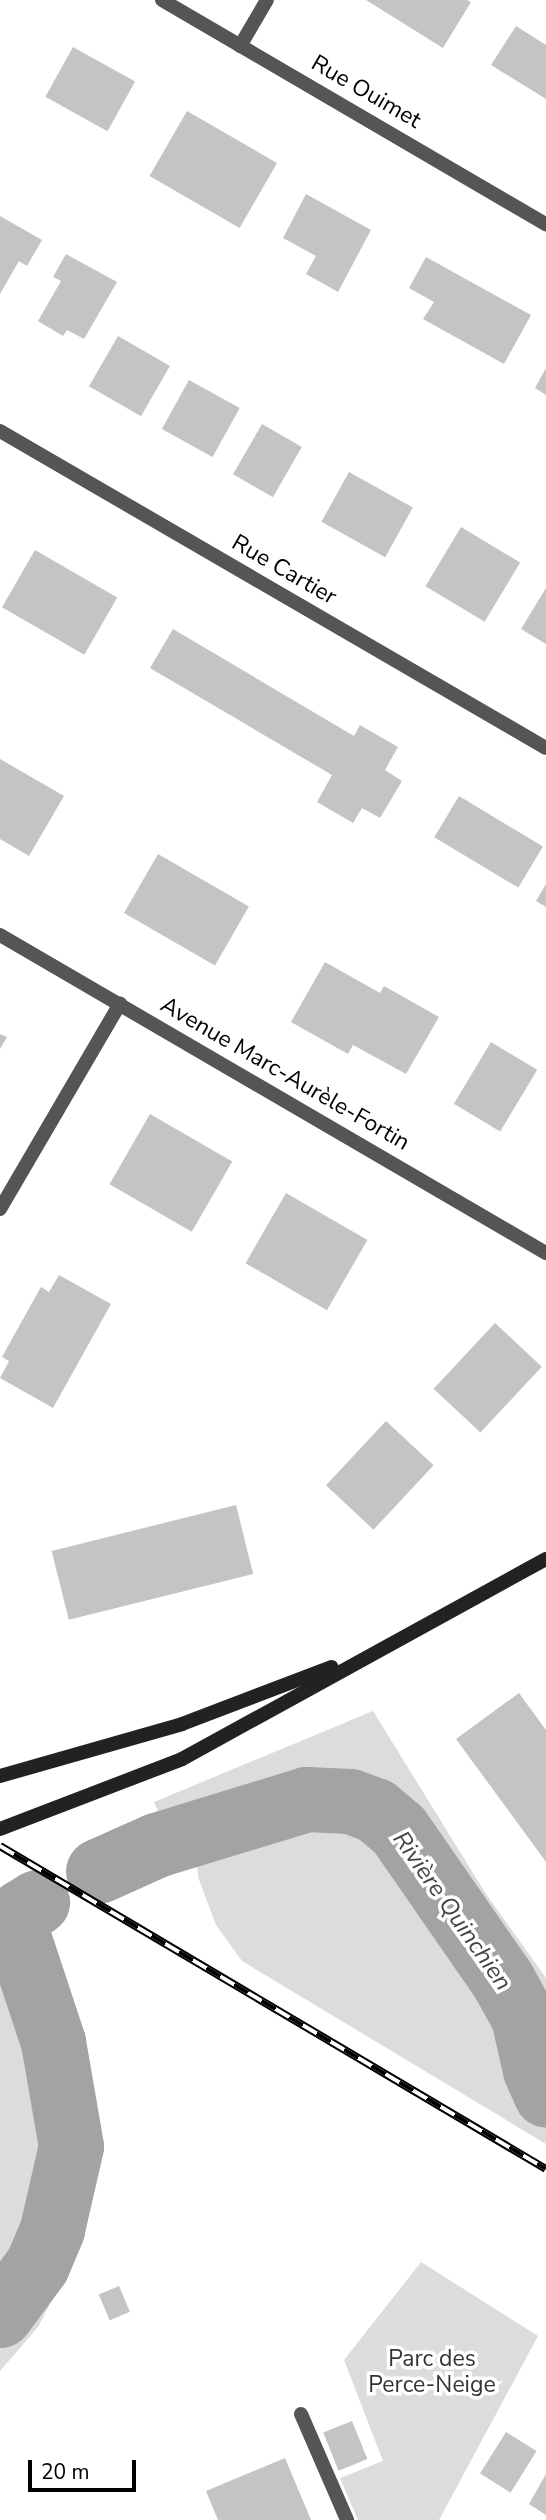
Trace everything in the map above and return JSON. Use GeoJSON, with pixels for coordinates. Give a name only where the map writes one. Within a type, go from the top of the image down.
{"type":"FeatureCollection","features":[{"type":"Feature","properties":{"kind":"main road"},"geometry":{"type":"LineString","coordinates":[[0,1829],[181,1759],[546,1559]]}},
{"type":"Feature","properties":{"kind":"main road"},"geometry":{"type":"LineString","coordinates":[[0,1776],[183,1724],[378,1649]]}},
{"type":"Feature","properties":{"kind":"street","name":"Rue Ouimet"},"geometry":{"type":"LineString","coordinates":[[162,0],[546,224]]}},
{"type":"Feature","properties":{"kind":"street"},"geometry":{"type":"LineString","coordinates":[[240,46],[267,0]]}},
{"type":"Feature","properties":{"kind":"street","name":"Rue Cartier"},"geometry":{"type":"LineString","coordinates":[[0,430],[546,748]]}},
{"type":"Feature","properties":{"kind":"street","name":"Avenue Marc-Aurèle-Fortin"},"geometry":{"type":"LineString","coordinates":[[0,935],[546,1253]]}},
{"type":"Feature","properties":{"kind":"street"},"geometry":{"type":"LineString","coordinates":[[0,1209],[120,1004]]}},
{"type":"Feature","properties":{"kind":"street"},"geometry":{"type":"LineString","coordinates":[[301,2414],[347,2520]]}},
{"type":"Feature","properties":{"kind":"green space"},"geometry":{"type":"Polygon","coordinates":[[[373,1711],[486,1894],[546,1978],[546,2144],[242,1961],[216,1925],[198,1877],[194,1814],[160,1816],[154,1802],[373,1711]]]}},
{"type":"Feature","properties":{"kind":"green space"},"geometry":{"type":"Polygon","coordinates":[[[0,1901],[56,1969],[83,2091],[90,2176],[63,2279],[38,2327],[0,2371],[0,1901]]]}},
{"type":"Feature","properties":{"kind":"green space","name":"Parc des Perce-Neige"},"geometry":{"type":"Polygon","coordinates":[[[421,2262],[538,2336],[439,2520],[358,2520],[340,2478],[383,2461],[344,2360],[421,2262]]]}},
{"type":"Feature","properties":{"kind":"building"},"geometry":{"type":"Polygon","coordinates":[[[366,0],[467,0],[471,2],[443,48],[366,0]]]}},
{"type":"Feature","properties":{"kind":"building"},"geometry":{"type":"Polygon","coordinates":[[[516,26],[546,45],[546,99],[491,65],[516,26]]]}},
{"type":"Feature","properties":{"kind":"building"},"geometry":{"type":"Polygon","coordinates":[[[73,47],[135,81],[107,131],[45,97],[73,47]]]}},
{"type":"Feature","properties":{"kind":"building"},"geometry":{"type":"Polygon","coordinates":[[[187,111],[277,163],[240,228],[150,176],[187,111]]]}},
{"type":"Feature","properties":{"kind":"building"},"geometry":{"type":"Polygon","coordinates":[[[306,194],[371,230],[338,292],[306,274],[316,256],[283,238],[306,194]]]}},
{"type":"Feature","properties":{"kind":"building"},"geometry":{"type":"Polygon","coordinates":[[[0,216],[42,240],[27,266],[19,261],[0,294],[0,216]]]}},
{"type":"Feature","properties":{"kind":"building"},"geometry":{"type":"Polygon","coordinates":[[[66,254],[117,282],[84,339],[67,330],[63,336],[38,321],[61,281],[53,277],[66,254]]]}},
{"type":"Feature","properties":{"kind":"building"},"geometry":{"type":"Polygon","coordinates":[[[426,257],[531,315],[504,364],[423,319],[434,302],[409,288],[426,257]]]}},
{"type":"Feature","properties":{"kind":"building"},"geometry":{"type":"Polygon","coordinates":[[[118,336],[170,366],[141,416],[89,386],[118,336]]]}},
{"type":"Feature","properties":{"kind":"building"},"geometry":{"type":"Polygon","coordinates":[[[546,368],[546,395],[535,388],[546,368]]]}},
{"type":"Feature","properties":{"kind":"building"},"geometry":{"type":"Polygon","coordinates":[[[189,380],[240,408],[213,457],[162,429],[189,380]]]}},
{"type":"Feature","properties":{"kind":"building"},"geometry":{"type":"Polygon","coordinates":[[[262,424],[302,447],[273,497],[233,474],[262,424]]]}},
{"type":"Feature","properties":{"kind":"building"},"geometry":{"type":"Polygon","coordinates":[[[349,472],[413,507],[385,557],[321,522],[349,472]]]}},
{"type":"Feature","properties":{"kind":"building"},"geometry":{"type":"Polygon","coordinates":[[[461,527],[520,563],[485,622],[425,586],[461,527]]]}},
{"type":"Feature","properties":{"kind":"building"},"geometry":{"type":"Polygon","coordinates":[[[35,550],[117,598],[84,655],[2,607],[35,550]]]}},
{"type":"Feature","properties":{"kind":"building"},"geometry":{"type":"Polygon","coordinates":[[[546,588],[546,644],[521,629],[546,588]]]}},
{"type":"Feature","properties":{"kind":"building"},"geometry":{"type":"Polygon","coordinates":[[[173,629],[354,736],[360,725],[398,747],[385,770],[402,781],[380,818],[362,808],[353,823],[317,802],[332,775],[150,668],[173,629]]]}},
{"type":"Feature","properties":{"kind":"building"},"geometry":{"type":"Polygon","coordinates":[[[0,759],[64,796],[29,856],[0,839],[0,759]]]}},
{"type":"Feature","properties":{"kind":"building"},"geometry":{"type":"Polygon","coordinates":[[[459,796],[543,846],[518,888],[434,837],[459,796]]]}},
{"type":"Feature","properties":{"kind":"building"},"geometry":{"type":"Polygon","coordinates":[[[158,854],[249,906],[215,965],[124,913],[158,854]]]}},
{"type":"Feature","properties":{"kind":"building"},"geometry":{"type":"Polygon","coordinates":[[[546,884],[546,907],[536,901],[546,884]]]}},
{"type":"Feature","properties":{"kind":"building"},"geometry":{"type":"Polygon","coordinates":[[[325,962],[380,993],[384,986],[439,1017],[406,1074],[353,1045],[348,1054],[291,1022],[325,962]]]}},
{"type":"Feature","properties":{"kind":"building"},"geometry":{"type":"Polygon","coordinates":[[[0,1034],[7,1037],[0,1049],[0,1034]]]}},
{"type":"Feature","properties":{"kind":"building"},"geometry":{"type":"Polygon","coordinates":[[[491,1042],[537,1070],[500,1132],[454,1104],[491,1042]]]}},
{"type":"Feature","properties":{"kind":"building"},"geometry":{"type":"Polygon","coordinates":[[[150,1114],[232,1162],[192,1232],[110,1184],[150,1114]]]}},
{"type":"Feature","properties":{"kind":"building"},"geometry":{"type":"Polygon","coordinates":[[[286,1193],[367,1240],[327,1310],[246,1263],[286,1193]]]}},
{"type":"Feature","properties":{"kind":"building"},"geometry":{"type":"Polygon","coordinates":[[[59,1275],[111,1304],[53,1408],[0,1378],[9,1361],[2,1357],[41,1287],[49,1292],[59,1275]]]}},
{"type":"Feature","properties":{"kind":"building"},"geometry":{"type":"Polygon","coordinates":[[[495,1323],[542,1367],[480,1432],[434,1389],[495,1323]]]}},
{"type":"Feature","properties":{"kind":"building"},"geometry":{"type":"Polygon","coordinates":[[[386,1421],[434,1465],[374,1530],[326,1485],[386,1421]]]}},
{"type":"Feature","properties":{"kind":"building"},"geometry":{"type":"Polygon","coordinates":[[[236,1505],[253,1574],[69,1620],[52,1551],[236,1505]]]}},
{"type":"Feature","properties":{"kind":"building"},"geometry":{"type":"Polygon","coordinates":[[[519,1693],[546,1730],[546,1862],[456,1739],[519,1693]]]}},
{"type":"Feature","properties":{"kind":"building"},"geometry":{"type":"Polygon","coordinates":[[[119,2286],[130,2312],[110,2320],[99,2295],[119,2286]]]}},
{"type":"Feature","properties":{"kind":"building"},"geometry":{"type":"Polygon","coordinates":[[[352,2421],[367,2459],[339,2471],[323,2433],[352,2421]]]}},
{"type":"Feature","properties":{"kind":"building"},"geometry":{"type":"Polygon","coordinates":[[[506,2432],[537,2451],[511,2493],[480,2474],[506,2432]]]}},
{"type":"Feature","properties":{"kind":"building"},"geometry":{"type":"Polygon","coordinates":[[[285,2458],[311,2520],[218,2520],[206,2491],[285,2458]]]}},
{"type":"Feature","properties":{"kind":"building"},"geometry":{"type":"Polygon","coordinates":[[[546,2474],[546,2515],[529,2504],[546,2474]]]}},
{"type":"Feature","properties":{"kind":"waterway","name":"Rivière Quinchien"},"geometry":{"type":"LineString","coordinates":[[98,1871],[156,1845],[306,1799],[350,1801],[375,1810],[398,1829],[502,1979],[523,2017],[535,2070],[546,2095]]}},
{"type":"Feature","properties":{"kind":"waterway","name":"Rivière Quinchien"},"geometry":{"type":"LineString","coordinates":[[0,2315],[37,2265],[52,2229],[71,2146],[53,2042],[16,1930],[21,1912],[37,1902]]}},
{"type":"Feature","properties":{"kind":"railway"},"geometry":{"type":"LineString","coordinates":[[0,1846],[546,2169]]}}]}
